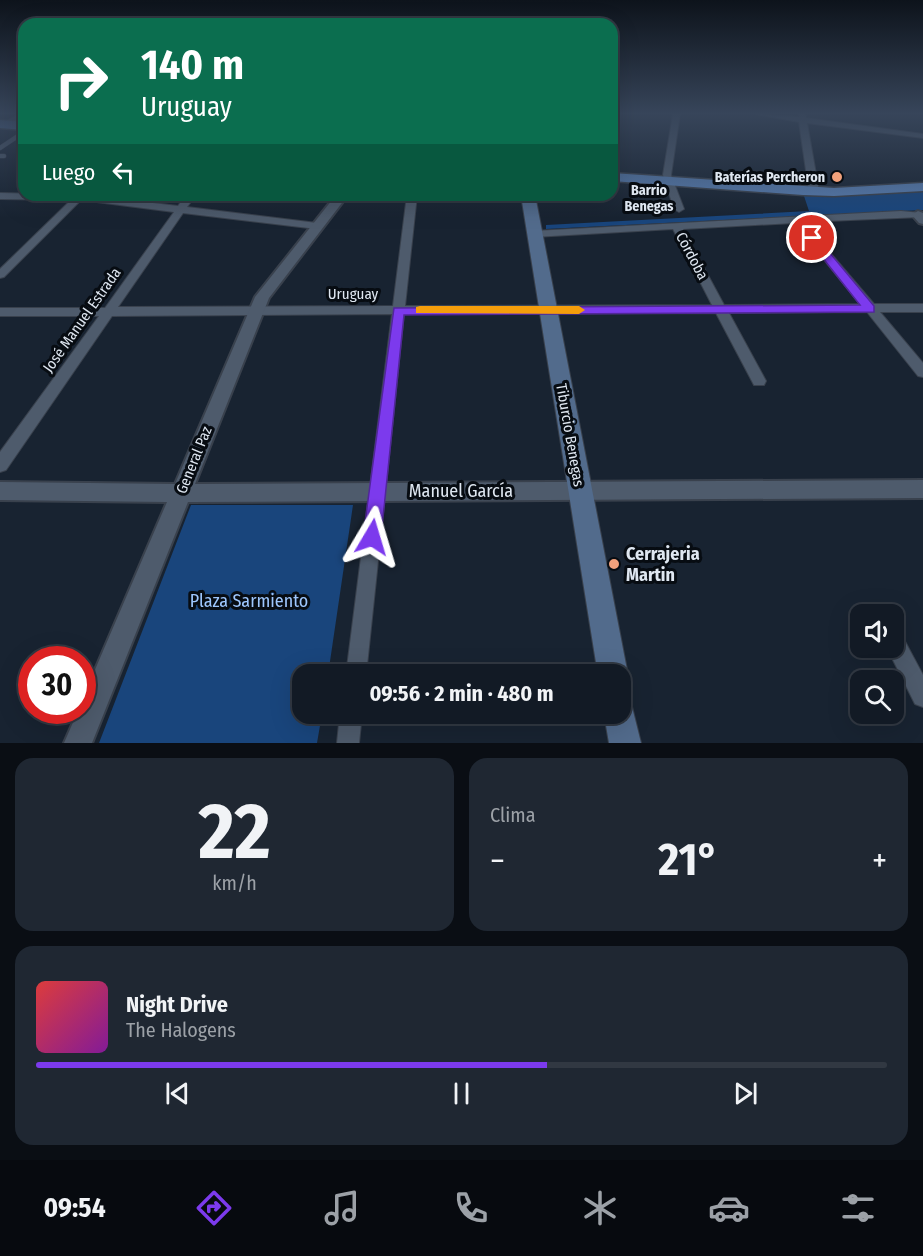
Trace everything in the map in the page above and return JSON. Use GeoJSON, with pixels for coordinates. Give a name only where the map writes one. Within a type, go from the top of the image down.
{"type":"FeatureCollection","features":[{"type":"Feature","properties":{"kind":"main road"},"geometry":{"type":"LineString","coordinates":[[618,177],[814,191],[923,187]]}},
{"type":"Feature","properties":{"kind":"main road","name":"Tiburcio Benegas"},"geometry":{"type":"LineString","coordinates":[[529,201],[611,664]]}},
{"type":"Feature","properties":{"kind":"main road"},"geometry":{"type":"LineString","coordinates":[[622,724],[626,743]]}},
{"type":"Feature","properties":{"kind":"street","name":"Córdoba"},"geometry":{"type":"LineString","coordinates":[[672,149],[668,180],[679,210]]}},
{"type":"Feature","properties":{"kind":"street"},"geometry":{"type":"LineString","coordinates":[[808,149],[814,191]]}},
{"type":"Feature","properties":{"kind":"street"},"geometry":{"type":"LineString","coordinates":[[0,196],[18,196]]}},
{"type":"Feature","properties":{"kind":"street"},"geometry":{"type":"LineString","coordinates":[[0,275],[74,201]]}},
{"type":"Feature","properties":{"kind":"street"},"geometry":{"type":"LineString","coordinates":[[118,201],[317,226]]}},
{"type":"Feature","properties":{"kind":"street","name":"José Manuel Estrada"},"geometry":{"type":"LineString","coordinates":[[0,465],[187,201]]}},
{"type":"Feature","properties":{"kind":"street","name":"General Paz"},"geometry":{"type":"LineString","coordinates":[[78,743],[255,311],[262,297],[337,201]]}},
{"type":"Feature","properties":{"kind":"street"},"geometry":{"type":"LineString","coordinates":[[357,664],[411,201]]}},
{"type":"Feature","properties":{"kind":"street"},"geometry":{"type":"LineString","coordinates":[[534,234],[901,214],[921,217]]}},
{"type":"Feature","properties":{"kind":"street"},"geometry":{"type":"LineString","coordinates":[[797,220],[923,372]]}},
{"type":"Feature","properties":{"kind":"street","name":"Córdoba"},"geometry":{"type":"LineString","coordinates":[[676,226],[759,381]]}},
{"type":"Feature","properties":{"kind":"street","name":"Uruguay"},"geometry":{"type":"LineString","coordinates":[[0,312],[923,308]]}},
{"type":"Feature","properties":{"kind":"street","name":"Manuel García"},"geometry":{"type":"LineString","coordinates":[[0,491],[181,493],[923,489]]}},
{"type":"Feature","properties":{"kind":"street"},"geometry":{"type":"LineString","coordinates":[[903,658],[923,696]]}},
{"type":"Feature","properties":{"kind":"street"},"geometry":{"type":"LineString","coordinates":[[348,743],[350,724]]}},
{"type":"Feature","properties":{"kind":"green space"},"geometry":{"type":"Polygon","coordinates":[[[923,192],[923,210],[546,229],[546,225],[809,211],[804,196],[923,192]]]}},
{"type":"Feature","properties":{"kind":"green space","name":"Plaza Sarmiento"},"geometry":{"type":"Polygon","coordinates":[[[191,505],[353,505],[330,664],[292,664],[292,724],[320,724],[317,743],[99,743],[191,505]]]}},
{"type":"Feature","properties":{"kind":"slow traffic"},"geometry":{"type":"LineString","coordinates":[[420,310],[579,310]]}},
{"type":"Feature","properties":{"kind":"place","name":"Baterías Percheron"},"geometry":{"type":"Point","coordinates":[837,177]}},
{"type":"Feature","properties":{"kind":"place","name":"Cerrajeria Martin"},"geometry":{"type":"Point","coordinates":[614,564]}},
{"type":"Feature","properties":{"kind":"district","name":"Barrio Benegas"},"geometry":{"type":"Point","coordinates":[649,198]}},
{"type":"Feature","properties":{"kind":"route"},"geometry":{"type":"LineString","coordinates":[[372,537],[398,310],[870,309],[812,238]]}}]}
